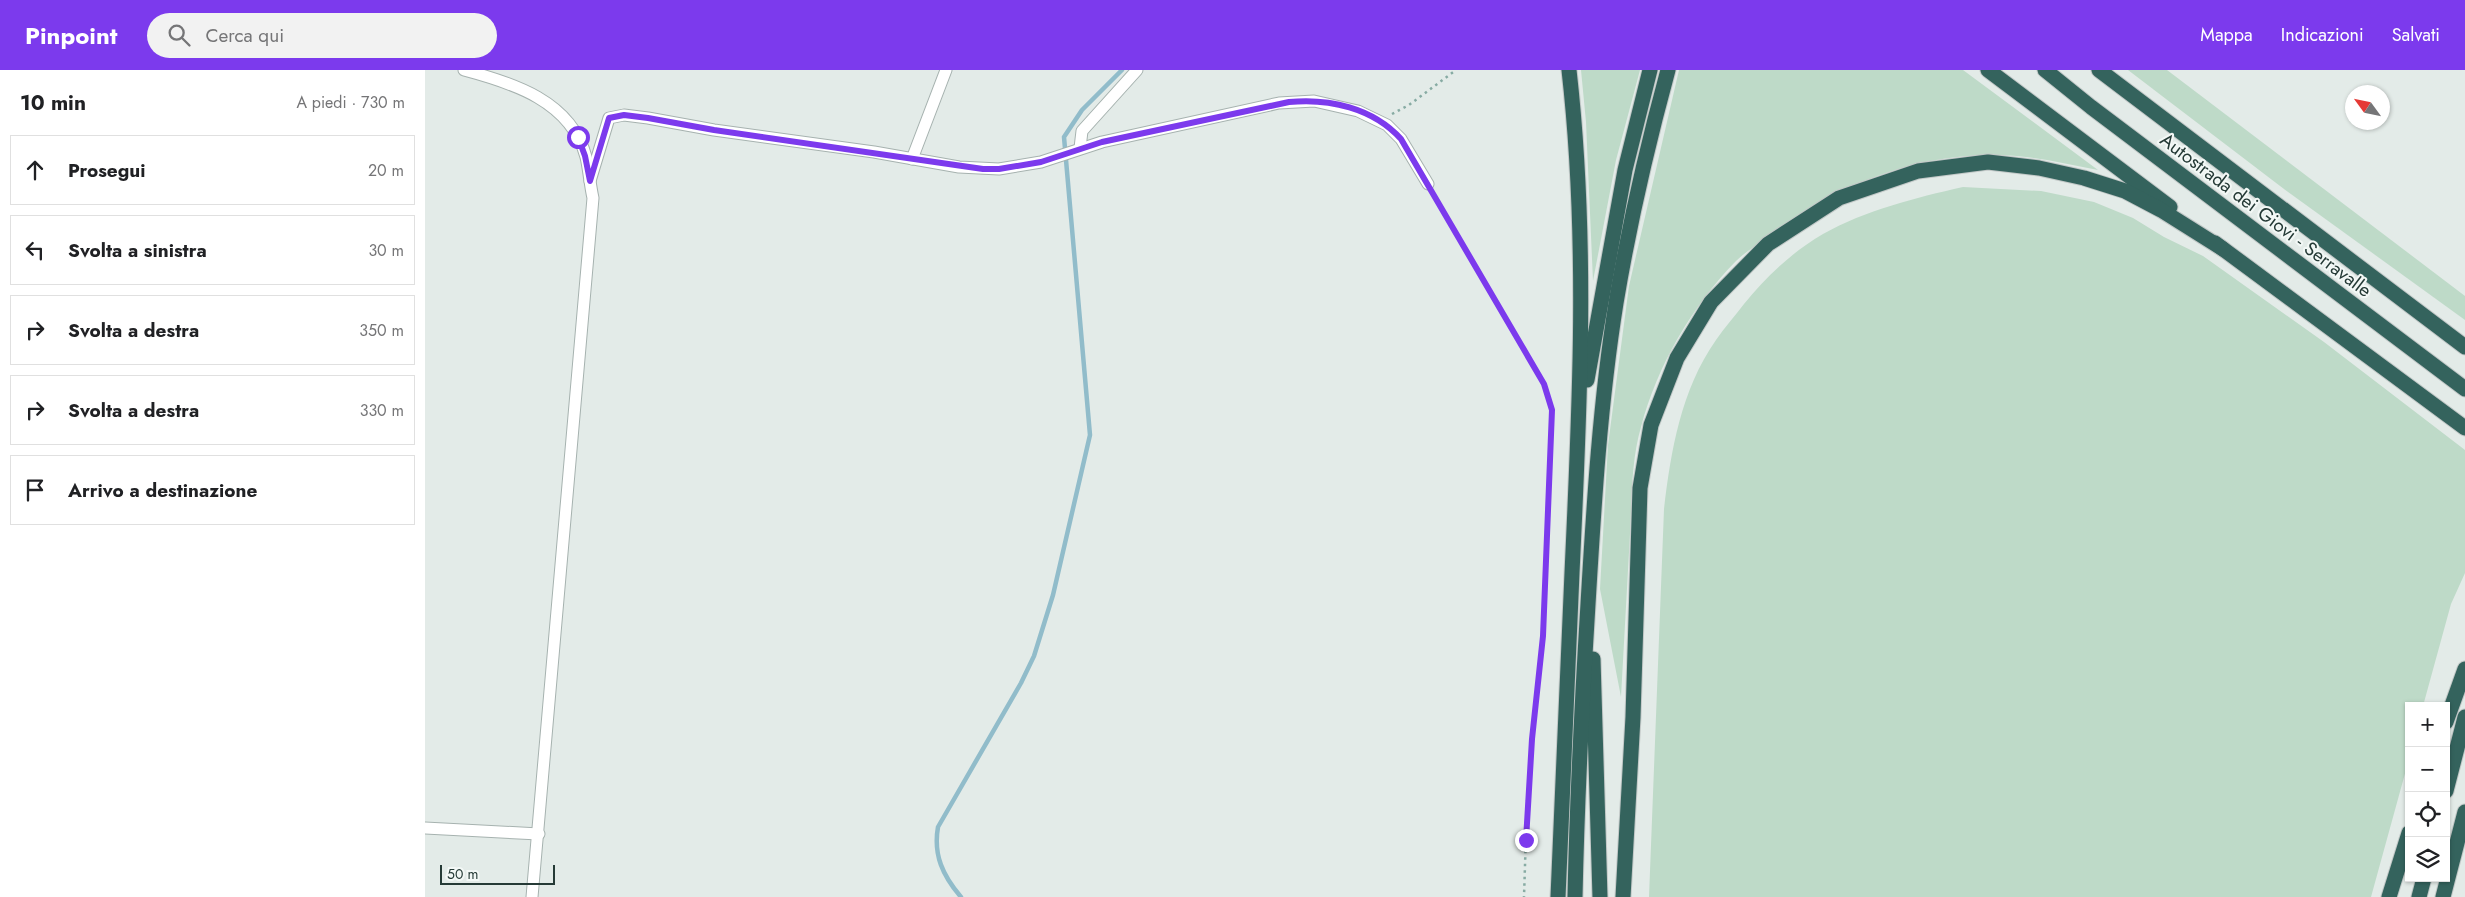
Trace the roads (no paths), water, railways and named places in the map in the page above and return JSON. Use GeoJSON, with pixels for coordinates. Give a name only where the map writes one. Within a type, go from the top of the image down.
{"type":"FeatureCollection","features":[{"type":"Feature","properties":{"kind":"highway"},"geometry":{"type":"LineString","coordinates":[[1558,897],[1580,427],[1581,249],[1577,143],[1569,70]]}},
{"type":"Feature","properties":{"kind":"highway"},"geometry":{"type":"LineString","coordinates":[[1580,427],[1612,232],[1625,170],[1650,70]]}},
{"type":"Feature","properties":{"kind":"highway"},"geometry":{"type":"LineString","coordinates":[[1575,897],[1579,759],[1597,458],[1616,304],[1632,216],[1668,70]]}},
{"type":"Feature","properties":{"kind":"highway"},"geometry":{"type":"LineString","coordinates":[[1989,70],[2121,169],[2223,249],[2465,428]]}},
{"type":"Feature","properties":{"kind":"highway","name":"Autostrada dei Giovi - Serravalle"},"geometry":{"type":"LineString","coordinates":[[2045,70],[2091,108],[2465,389]]}},
{"type":"Feature","properties":{"kind":"highway","name":"Autostrada dei Giovi - Serravalle"},"geometry":{"type":"LineString","coordinates":[[2099,70],[2465,347]]}},
{"type":"Feature","properties":{"kind":"highway"},"geometry":{"type":"LineString","coordinates":[[1623,897],[1633,717],[1640,488],[1651,425],[1677,358],[1711,302],[1768,244],[1839,198],[1918,171],[1989,162],[2039,168],[2084,178],[2125,191],[2161,210],[2223,249]]}},
{"type":"Feature","properties":{"kind":"highway"},"geometry":{"type":"LineString","coordinates":[[1590,574],[1600,897]]}},
{"type":"Feature","properties":{"kind":"highway"},"geometry":{"type":"LineString","coordinates":[[2450,711],[2465,669]]}},
{"type":"Feature","properties":{"kind":"highway"},"geometry":{"type":"LineString","coordinates":[[2450,775],[2465,717]]}},
{"type":"Feature","properties":{"kind":"highway"},"geometry":{"type":"LineString","coordinates":[[2443,897],[2465,812]]}},
{"type":"Feature","properties":{"kind":"highway"},"geometry":{"type":"LineString","coordinates":[[2389,897],[2408,837]]}},
{"type":"Feature","properties":{"kind":"highway"},"geometry":{"type":"LineString","coordinates":[[2419,897],[2423,882]]}},
{"type":"Feature","properties":{"kind":"street"},"geometry":{"type":"LineString","coordinates":[[464,70],[521,87],[540,98],[563,118],[578,137],[585,156],[590,181],[592,208],[539,834],[532,897]]}},
{"type":"Feature","properties":{"kind":"street"},"geometry":{"type":"LineString","coordinates":[[912,159],[946,70]]}},
{"type":"Feature","properties":{"kind":"street"},"geometry":{"type":"LineString","coordinates":[[1080,148],[1082,131],[1137,70]]}},
{"type":"Feature","properties":{"kind":"street"},"geometry":{"type":"LineString","coordinates":[[590,181],[609,118],[624,115],[959,167],[999,169],[1041,162],[1080,148],[1289,102],[1314,101],[1340,105],[1379,120],[1401,139],[1427,184]]}},
{"type":"Feature","properties":{"kind":"street"},"geometry":{"type":"LineString","coordinates":[[425,828],[539,834]]}},
{"type":"Feature","properties":{"kind":"waterway"},"geometry":{"type":"LineString","coordinates":[[961,897],[944,873],[938,856],[938,827],[1021,683],[1034,656],[1053,595],[1090,435],[1064,137],[1082,110],[1122,70]]}}]}
